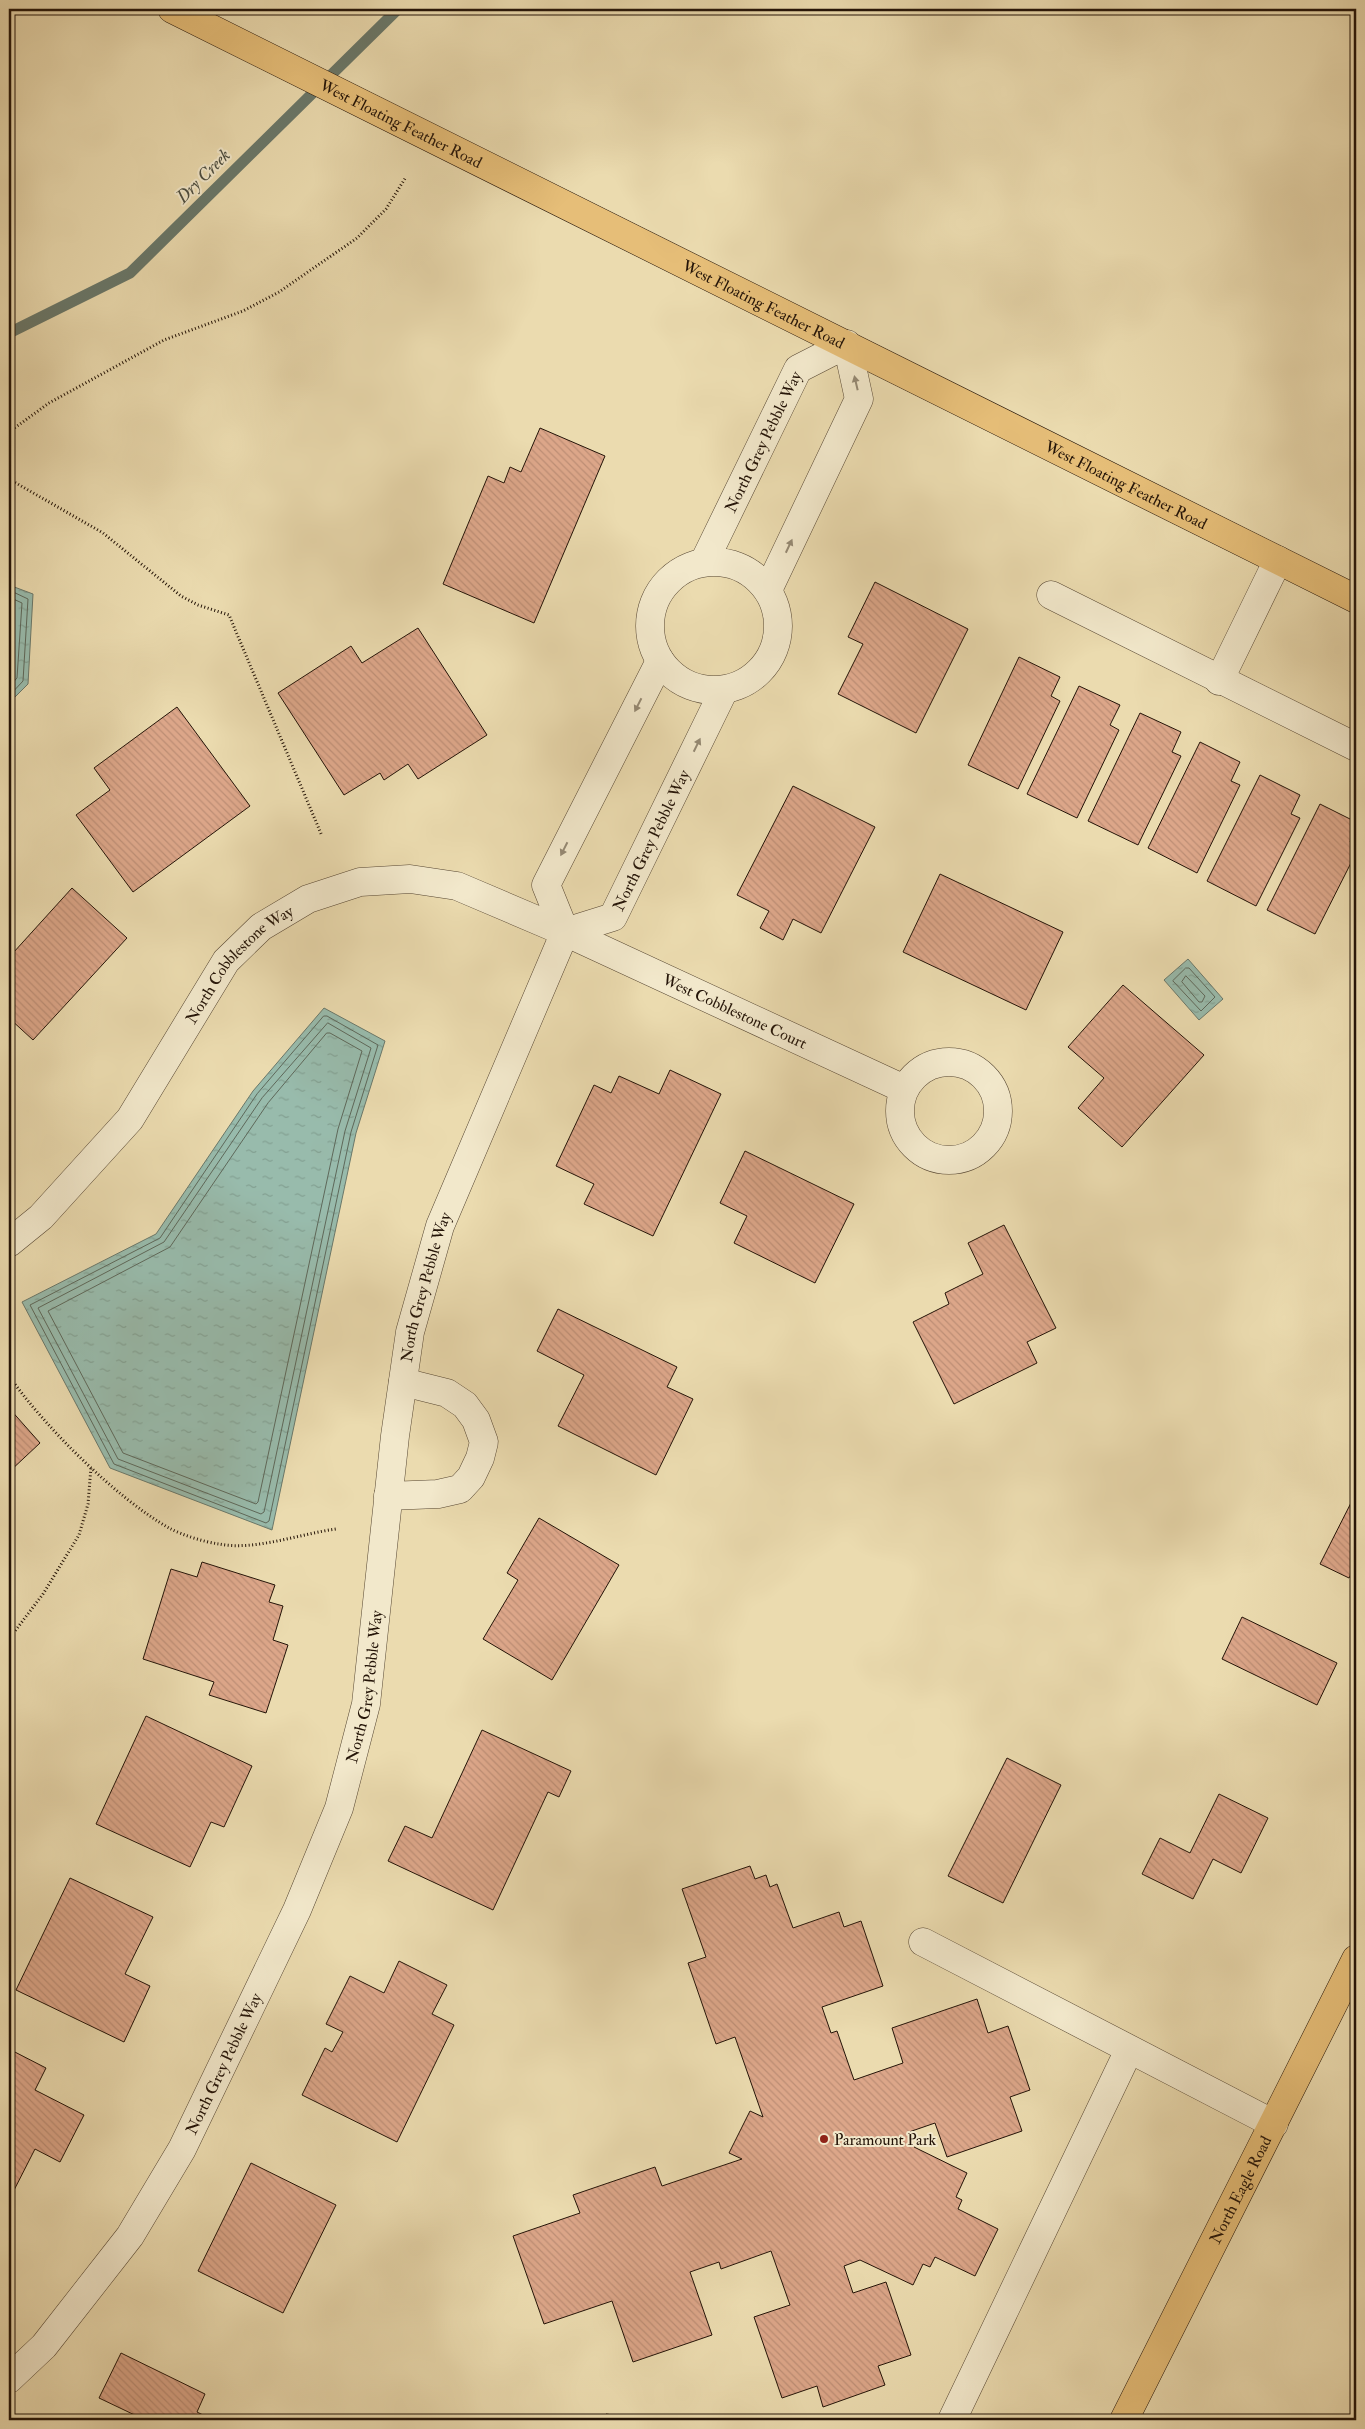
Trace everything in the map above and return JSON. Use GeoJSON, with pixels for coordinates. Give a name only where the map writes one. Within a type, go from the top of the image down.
{"type":"FeatureCollection","features":[{"type":"Feature","properties":{"kind":"main road","name":"West Floating Feather Road"},"geometry":{"type":"LineString","coordinates":[[172,9],[1356,599]]}},
{"type":"Feature","properties":{"kind":"main road","name":"North Eagle Road"},"geometry":{"type":"LineString","coordinates":[[1124,2420],[1356,1959]]}},
{"type":"Feature","properties":{"kind":"street","name":"North Grey Pebble Way"},"geometry":{"type":"LineString","coordinates":[[704,562],[798,369],[846,344]]}},
{"type":"Feature","properties":{"kind":"street"},"geometry":{"type":"LineString","coordinates":[[768,590],[859,398],[846,344]]}},
{"type":"Feature","properties":{"kind":"street"},"geometry":{"type":"LineString","coordinates":[[1218,680],[1278,560]]}},
{"type":"Feature","properties":{"kind":"street"},"geometry":{"type":"LineString","coordinates":[[704,562],[723,562],[740,567],[756,577],[768,590],[776,608],[779,626],[777,644],[769,661],[757,675],[742,685],[724,690],[705,690],[688,685],[672,675],[660,661],[652,644],[649,626],[652,608],[659,591],[671,577],[686,567],[704,562]]}},
{"type":"Feature","properties":{"kind":"street"},"geometry":{"type":"LineString","coordinates":[[1051,595],[1218,680],[1356,747]]}},
{"type":"Feature","properties":{"kind":"street"},"geometry":{"type":"LineString","coordinates":[[565,932],[546,885],[660,661]]}},
{"type":"Feature","properties":{"kind":"street","name":"North Grey Pebble Way"},"geometry":{"type":"LineString","coordinates":[[9,2378],[44,2346],[130,2236],[182,2149],[296,1910],[338,1808],[366,1704],[388,1496],[410,1332],[440,1226],[565,932],[613,917],[724,690]]}},
{"type":"Feature","properties":{"kind":"street","name":"North Cobblestone Way"},"geometry":{"type":"LineString","coordinates":[[9,1243],[41,1218],[130,1119],[226,961],[261,927],[308,899],[360,882],[410,879],[457,886],[565,932]]}},
{"type":"Feature","properties":{"kind":"street","name":"West Cobblestone Court"},"geometry":{"type":"LineString","coordinates":[[565,932],[904,1089]]}},
{"type":"Feature","properties":{"kind":"street"},"geometry":{"type":"LineString","coordinates":[[388,1496],[438,1494],[460,1489],[471,1477],[480,1458],[484,1442],[476,1420],[465,1405],[448,1393],[403,1382]]}},
{"type":"Feature","properties":{"kind":"street"},"geometry":{"type":"LineString","coordinates":[[923,1942],[1274,2124]]}},
{"type":"Feature","properties":{"kind":"street"},"geometry":{"type":"LineString","coordinates":[[952,2420],[1129,2050]]}},
{"type":"Feature","properties":{"kind":"path"},"geometry":{"type":"LineString","coordinates":[[9,432],[49,403],[164,340],[243,311],[279,292],[357,238],[386,209],[406,177]]}},
{"type":"Feature","properties":{"kind":"path"},"geometry":{"type":"LineString","coordinates":[[9,479],[103,533],[181,596],[229,615],[322,836]]}},
{"type":"Feature","properties":{"kind":"path"},"geometry":{"type":"LineString","coordinates":[[9,1376],[26,1401],[91,1466],[144,1512],[171,1529],[220,1544],[255,1546],[303,1533],[336,1529]]}},
{"type":"Feature","properties":{"kind":"path"},"geometry":{"type":"LineString","coordinates":[[9,1639],[43,1594],[79,1536],[88,1504],[91,1466]]}},
{"type":"Feature","properties":{"kind":"water"},"geometry":{"type":"Polygon","coordinates":[[[9,585],[33,594],[28,684],[9,703],[9,585]]]}},
{"type":"Feature","properties":{"kind":"water"},"geometry":{"type":"Polygon","coordinates":[[[1188,959],[1223,999],[1199,1020],[1164,980],[1188,959]]]}},
{"type":"Feature","properties":{"kind":"water"},"geometry":{"type":"Polygon","coordinates":[[[324,1008],[385,1041],[356,1133],[272,1530],[110,1468],[22,1302],[156,1234],[253,1091],[324,1008]]]}},
{"type":"Feature","properties":{"kind":"building"},"geometry":{"type":"Polygon","coordinates":[[[540,428],[605,456],[534,623],[443,584],[488,476],[504,483],[510,467],[521,472],[540,428]]]}},
{"type":"Feature","properties":{"kind":"building"},"geometry":{"type":"Polygon","coordinates":[[[875,582],[968,629],[916,733],[838,694],[863,644],[848,637],[875,582]]]}},
{"type":"Feature","properties":{"kind":"building"},"geometry":{"type":"Polygon","coordinates":[[[418,628],[487,735],[418,779],[408,764],[384,780],[380,773],[344,795],[278,693],[351,646],[362,663],[418,628]]]}},
{"type":"Feature","properties":{"kind":"building"},"geometry":{"type":"Polygon","coordinates":[[[1019,657],[1060,677],[1051,696],[1060,701],[1018,789],[968,765],[1019,657]]]}},
{"type":"Feature","properties":{"kind":"building"},"geometry":{"type":"Polygon","coordinates":[[[1079,686],[1120,705],[1110,725],[1119,730],[1077,818],[1027,794],[1079,686]]]}},
{"type":"Feature","properties":{"kind":"building"},"geometry":{"type":"Polygon","coordinates":[[[177,707],[250,806],[133,892],[76,815],[110,790],[94,768],[177,707]]]}},
{"type":"Feature","properties":{"kind":"building"},"geometry":{"type":"Polygon","coordinates":[[[1140,713],[1181,732],[1172,752],[1181,756],[1138,845],[1088,821],[1140,713]]]}},
{"type":"Feature","properties":{"kind":"building"},"geometry":{"type":"Polygon","coordinates":[[[1200,742],[1240,762],[1231,781],[1240,785],[1197,873],[1148,848],[1200,742]]]}},
{"type":"Feature","properties":{"kind":"building"},"geometry":{"type":"Polygon","coordinates":[[[1260,775],[1300,795],[1291,814],[1300,818],[1256,906],[1207,881],[1260,775]]]}},
{"type":"Feature","properties":{"kind":"building"},"geometry":{"type":"Polygon","coordinates":[[[793,786],[875,827],[821,933],[793,919],[783,940],[760,928],[769,911],[737,895],[793,786]]]}},
{"type":"Feature","properties":{"kind":"building"},"geometry":{"type":"Polygon","coordinates":[[[1320,804],[1356,822],[1356,831],[1350,842],[1356,845],[1356,853],[1315,934],[1267,910],[1320,804]]]}},
{"type":"Feature","properties":{"kind":"building"},"geometry":{"type":"Polygon","coordinates":[[[940,874],[1063,932],[1026,1010],[903,952],[940,874]]]}},
{"type":"Feature","properties":{"kind":"building"},"geometry":{"type":"Polygon","coordinates":[[[72,888],[127,938],[33,1040],[9,1018],[9,949],[13,953],[72,888]]]}},
{"type":"Feature","properties":{"kind":"building"},"geometry":{"type":"Polygon","coordinates":[[[1123,985],[1204,1055],[1122,1147],[1078,1108],[1104,1078],[1068,1047],[1123,985]]]}},
{"type":"Feature","properties":{"kind":"building"},"geometry":{"type":"Polygon","coordinates":[[[670,1070],[721,1094],[653,1236],[584,1204],[594,1184],[556,1166],[594,1085],[611,1093],[619,1076],[659,1094],[670,1070]]]}},
{"type":"Feature","properties":{"kind":"building"},"geometry":{"type":"Polygon","coordinates":[[[745,1151],[854,1204],[815,1283],[734,1243],[747,1216],[720,1203],[745,1151]]]}},
{"type":"Feature","properties":{"kind":"building"},"geometry":{"type":"Polygon","coordinates":[[[1004,1225],[1056,1328],[1027,1342],[1037,1363],[954,1404],[913,1322],[949,1304],[945,1293],[983,1274],[968,1243],[1004,1225]]]}},
{"type":"Feature","properties":{"kind":"building"},"geometry":{"type":"Polygon","coordinates":[[[558,1309],[677,1367],[667,1387],[693,1399],[656,1475],[558,1426],[584,1375],[537,1351],[558,1309]]]}},
{"type":"Feature","properties":{"kind":"building"},"geometry":{"type":"Polygon","coordinates":[[[9,1408],[40,1443],[9,1472],[9,1408]]]}},
{"type":"Feature","properties":{"kind":"building"},"geometry":{"type":"Polygon","coordinates":[[[1356,1493],[1356,1565],[1349,1578],[1320,1564],[1356,1493]]]}},
{"type":"Feature","properties":{"kind":"building"},"geometry":{"type":"Polygon","coordinates":[[[539,1518],[619,1565],[552,1680],[483,1639],[518,1580],[507,1573],[539,1518]]]}},
{"type":"Feature","properties":{"kind":"building"},"geometry":{"type":"Polygon","coordinates":[[[202,1562],[275,1585],[269,1602],[283,1606],[273,1640],[288,1645],[266,1713],[209,1695],[214,1682],[143,1659],[171,1569],[197,1577],[202,1562]]]}},
{"type":"Feature","properties":{"kind":"building"},"geometry":{"type":"Polygon","coordinates":[[[1242,1617],[1337,1663],[1317,1705],[1222,1659],[1242,1617]]]}},
{"type":"Feature","properties":{"kind":"building"},"geometry":{"type":"Polygon","coordinates":[[[146,1716],[252,1766],[224,1827],[211,1822],[190,1867],[96,1824],[146,1716]]]}},
{"type":"Feature","properties":{"kind":"building"},"geometry":{"type":"Polygon","coordinates":[[[482,1730],[571,1771],[559,1797],[548,1792],[493,1910],[388,1861],[405,1826],[432,1838],[482,1730]]]}},
{"type":"Feature","properties":{"kind":"building"},"geometry":{"type":"Polygon","coordinates":[[[1007,1758],[1061,1785],[1003,1903],[948,1876],[1007,1758]]]}},
{"type":"Feature","properties":{"kind":"building"},"geometry":{"type":"Polygon","coordinates":[[[1219,1794],[1268,1818],[1241,1873],[1213,1859],[1193,1899],[1142,1874],[1160,1838],[1190,1853],[1219,1794]]]}},
{"type":"Feature","properties":{"kind":"building","name":"Paramount Park"},"geometry":{"type":"Polygon","coordinates":[[[750,1866],[755,1879],[766,1875],[770,1887],[777,1884],[793,1928],[839,1912],[844,1927],[861,1921],[883,1986],[822,2007],[831,2033],[837,2031],[854,2080],[903,2063],[892,2028],[977,1999],[988,2033],[1008,2026],[1030,2090],[1010,2097],[1022,2131],[947,2157],[935,2123],[909,2132],[914,2147],[967,2173],[956,2197],[962,2200],[958,2209],[998,2229],[975,2276],[935,2257],[930,2267],[923,2264],[913,2285],[860,2260],[844,2266],[853,2293],[886,2282],[911,2355],[878,2366],[885,2385],[823,2407],[817,2386],[782,2398],[754,2317],[790,2305],[771,2251],[721,2269],[719,2262],[690,2272],[712,2335],[633,2362],[612,2301],[544,2324],[513,2236],[580,2213],[573,2195],[655,2167],[662,2186],[742,2159],[729,2153],[750,2111],[763,2117],[735,2037],[716,2044],[688,1963],[706,1957],[682,1889],[750,1866]]]}},
{"type":"Feature","properties":{"kind":"building"},"geometry":{"type":"Polygon","coordinates":[[[70,1878],[153,1917],[125,1974],[150,1986],[124,2042],[16,1990],[70,1878]]]}},
{"type":"Feature","properties":{"kind":"building"},"geometry":{"type":"Polygon","coordinates":[[[399,1961],[447,1985],[432,2014],[454,2025],[397,2142],[302,2095],[325,2048],[332,2052],[343,2032],[326,2024],[350,1976],[384,1993],[399,1961]]]}},
{"type":"Feature","properties":{"kind":"building"},"geometry":{"type":"Polygon","coordinates":[[[9,2049],[46,2068],[35,2090],[84,2115],[60,2162],[35,2149],[9,2200],[9,2049]]]}},
{"type":"Feature","properties":{"kind":"building"},"geometry":{"type":"Polygon","coordinates":[[[251,2163],[336,2205],[283,2313],[198,2271],[251,2163]]]}},
{"type":"Feature","properties":{"kind":"building"},"geometry":{"type":"Polygon","coordinates":[[[121,2353],[205,2394],[197,2412],[213,2420],[140,2420],[141,2418],[99,2398],[121,2353]]]}},
{"type":"Feature","properties":{"kind":"building"},"geometry":{"type":"Polygon","coordinates":[[[606,2414],[649,2420],[605,2420],[606,2414]]]}},
{"type":"Feature","properties":{"kind":"waterway","name":"Dry Creek"},"geometry":{"type":"LineString","coordinates":[[9,333],[130,273],[398,9]]}},
{"type":"Feature","properties":{"kind":"place","name":"Paramount Park"},"geometry":{"type":"Point","coordinates":[824,2139]}}]}
